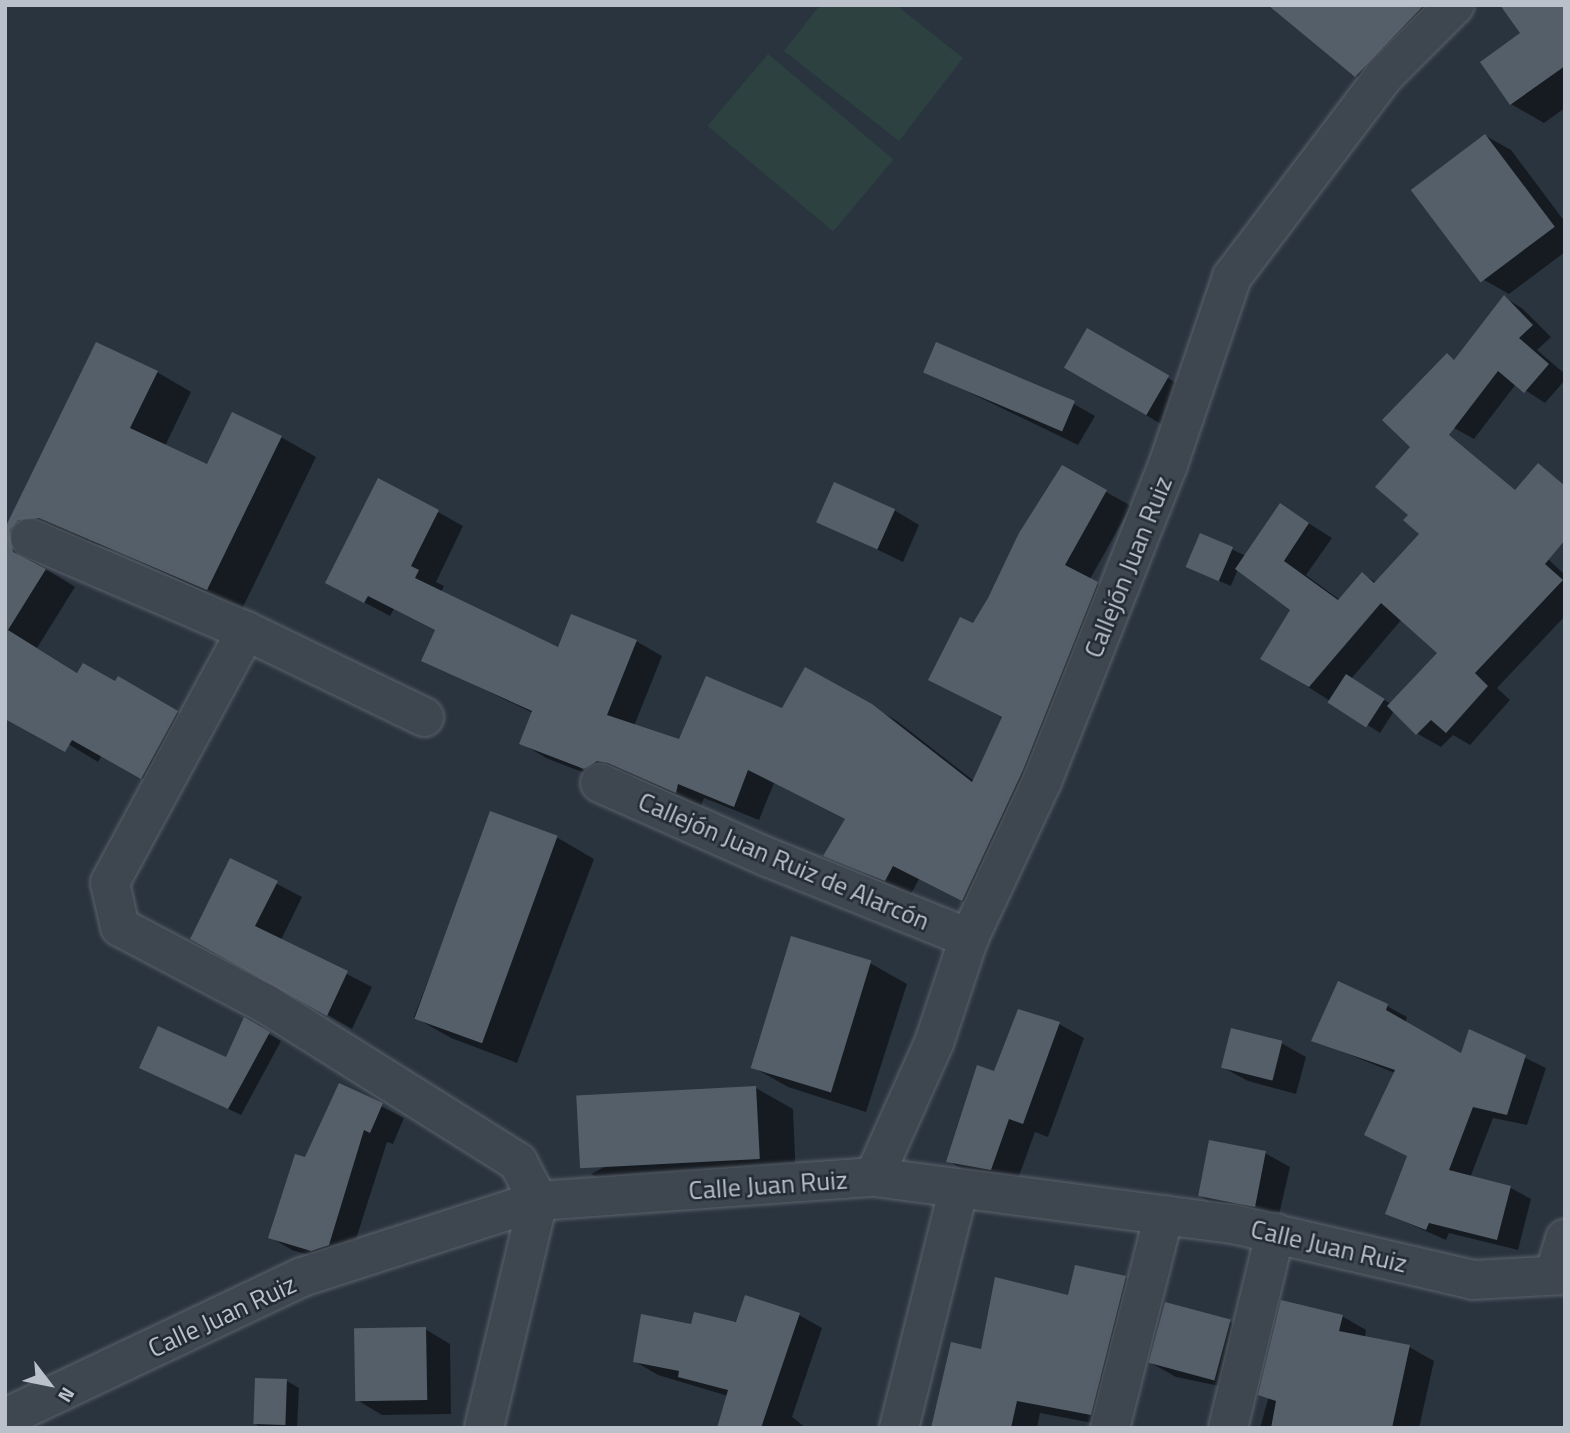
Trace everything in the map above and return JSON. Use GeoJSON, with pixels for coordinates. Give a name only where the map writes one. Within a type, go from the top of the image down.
{"type":"FeatureCollection","features":[{"type":"Feature","properties":{"kind":"street","name":"Callejón Juan Ruiz"},"geometry":{"type":"LineString","coordinates":[[874,1177],[934,1043],[969,938],[1043,779],[1153,503],[1232,277],[1384,76],[1455,5]]}},
{"type":"Feature","properties":{"kind":"street"},"geometry":{"type":"LineString","coordinates":[[30,538],[246,631],[424,717]]}},
{"type":"Feature","properties":{"kind":"street"},"geometry":{"type":"LineString","coordinates":[[246,631],[110,883],[120,927],[266,1004],[517,1162],[537,1201],[484,1428]]}},
{"type":"Feature","properties":{"kind":"street","name":"Callejón Juan Ruiz de Alarcón"},"geometry":{"type":"LineString","coordinates":[[600,783],[767,857],[969,938]]}},
{"type":"Feature","properties":{"kind":"street","name":"Calle Juan Ruiz"},"geometry":{"type":"LineString","coordinates":[[5,1418],[302,1277],[537,1201],[874,1177],[1164,1215],[1275,1233],[1473,1280],[1561,1263]]}},
{"type":"Feature","properties":{"kind":"street"},"geometry":{"type":"LineString","coordinates":[[899,1428],[959,1188]]}},
{"type":"Feature","properties":{"kind":"street"},"geometry":{"type":"LineString","coordinates":[[1110,1428],[1164,1215]]}},
{"type":"Feature","properties":{"kind":"street"},"geometry":{"type":"LineString","coordinates":[[1228,1428],[1275,1233]]}},
{"type":"Feature","properties":{"kind":"green space"},"geometry":{"type":"Polygon","coordinates":[[[820,5],[896,5],[963,58],[899,141],[784,51],[820,5]]]}},
{"type":"Feature","properties":{"kind":"green space"},"geometry":{"type":"Polygon","coordinates":[[[768,54],[894,159],[833,231],[708,126],[768,54]]]}},
{"type":"Feature","properties":{"kind":"building"},"geometry":{"type":"Polygon","coordinates":[[[1268,5],[1424,5],[1355,77],[1268,5]]]}},
{"type":"Feature","properties":{"kind":"building"},"geometry":{"type":"Polygon","coordinates":[[[1500,5],[1565,5],[1565,66],[1510,105],[1480,62],[1520,33],[1500,5]]]}},
{"type":"Feature","properties":{"kind":"building"},"geometry":{"type":"Polygon","coordinates":[[[1485,134],[1555,227],[1481,283],[1411,190],[1485,134]]]}},
{"type":"Feature","properties":{"kind":"building"},"geometry":{"type":"Polygon","coordinates":[[[1504,295],[1533,325],[1519,338],[1549,364],[1524,393],[1498,371],[1449,435],[1515,490],[1538,463],[1565,486],[1565,540],[1545,564],[1563,580],[1475,673],[1488,686],[1446,733],[1431,720],[1416,735],[1387,706],[1437,653],[1381,603],[1309,687],[1260,659],[1290,610],[1235,569],[1280,503],[1309,523],[1284,561],[1338,600],[1362,572],[1374,583],[1419,534],[1403,520],[1408,515],[1375,487],[1410,447],[1382,420],[1447,353],[1454,360],[1504,295]]]}},
{"type":"Feature","properties":{"kind":"building"},"geometry":{"type":"Polygon","coordinates":[[[1087,328],[1169,376],[1146,415],[1064,368],[1087,328]]]}},
{"type":"Feature","properties":{"kind":"building"},"geometry":{"type":"Polygon","coordinates":[[[96,342],[158,371],[130,428],[207,464],[232,412],[282,436],[207,590],[39,518],[18,520],[10,530],[13,552],[46,569],[8,630],[77,673],[83,663],[115,681],[118,676],[178,711],[141,779],[72,740],[65,752],[5,719],[5,528],[96,342]]]}},
{"type":"Feature","properties":{"kind":"building"},"geometry":{"type":"Polygon","coordinates":[[[936,342],[1075,401],[1062,431],[923,372],[936,342]]]}},
{"type":"Feature","properties":{"kind":"building"},"geometry":{"type":"Polygon","coordinates":[[[1062,465],[1107,490],[1065,565],[1098,582],[1023,770],[962,901],[893,866],[885,881],[823,856],[845,819],[748,770],[734,807],[678,784],[676,793],[608,763],[597,761],[584,769],[519,744],[532,711],[421,661],[435,630],[368,596],[364,603],[325,583],[378,478],[439,510],[411,566],[419,570],[415,578],[558,647],[571,614],[637,640],[607,715],[679,739],[706,676],[782,708],[805,667],[872,704],[972,782],[1002,717],[928,680],[960,617],[973,623],[1019,533],[1062,465]]]}},
{"type":"Feature","properties":{"kind":"building"},"geometry":{"type":"Polygon","coordinates":[[[834,482],[895,509],[877,549],[816,522],[834,482]]]}},
{"type":"Feature","properties":{"kind":"building"},"geometry":{"type":"Polygon","coordinates":[[[1200,533],[1233,547],[1219,581],[1186,567],[1200,533]]]}},
{"type":"Feature","properties":{"kind":"building"},"geometry":{"type":"Polygon","coordinates":[[[1346,674],[1385,699],[1366,728],[1327,703],[1346,674]]]}},
{"type":"Feature","properties":{"kind":"building"},"geometry":{"type":"Polygon","coordinates":[[[490,811],[558,836],[482,1043],[414,1019],[490,811]]]}},
{"type":"Feature","properties":{"kind":"building"},"geometry":{"type":"Polygon","coordinates":[[[230,858],[278,881],[255,926],[348,971],[327,1016],[190,939],[230,858]]]}},
{"type":"Feature","properties":{"kind":"building"},"geometry":{"type":"Polygon","coordinates":[[[791,936],[871,961],[831,1093],[751,1068],[791,936]]]}},
{"type":"Feature","properties":{"kind":"building"},"geometry":{"type":"Polygon","coordinates":[[[1338,981],[1388,1004],[1386,1010],[1461,1053],[1469,1029],[1526,1055],[1507,1115],[1473,1107],[1449,1170],[1511,1186],[1497,1240],[1429,1223],[1426,1230],[1385,1214],[1407,1156],[1364,1135],[1395,1070],[1311,1041],[1338,981]]]}},
{"type":"Feature","properties":{"kind":"building"},"geometry":{"type":"Polygon","coordinates":[[[1018,1009],[1060,1022],[1023,1124],[1009,1119],[991,1170],[946,1162],[977,1065],[994,1071],[1018,1009]]]}},
{"type":"Feature","properties":{"kind":"building"},"geometry":{"type":"Polygon","coordinates":[[[244,1017],[270,1032],[228,1109],[139,1068],[158,1026],[226,1057],[244,1017]]]}},
{"type":"Feature","properties":{"kind":"building"},"geometry":{"type":"Polygon","coordinates":[[[1231,1028],[1282,1041],[1273,1081],[1221,1068],[1231,1028]]]}},
{"type":"Feature","properties":{"kind":"building"},"geometry":{"type":"Polygon","coordinates":[[[339,1083],[383,1103],[370,1133],[364,1130],[329,1245],[311,1251],[268,1238],[295,1154],[305,1157],[339,1083]]]}},
{"type":"Feature","properties":{"kind":"building"},"geometry":{"type":"Polygon","coordinates":[[[756,1086],[760,1159],[580,1168],[576,1095],[756,1086]]]}},
{"type":"Feature","properties":{"kind":"building"},"geometry":{"type":"Polygon","coordinates":[[[1209,1140],[1266,1151],[1255,1207],[1198,1196],[1209,1140]]]}},
{"type":"Feature","properties":{"kind":"building"},"geometry":{"type":"Polygon","coordinates":[[[1075,1265],[1126,1276],[1091,1415],[1017,1401],[1011,1428],[931,1428],[951,1342],[981,1349],[995,1277],[1068,1295],[1075,1265]]]}},
{"type":"Feature","properties":{"kind":"building"},"geometry":{"type":"Polygon","coordinates":[[[745,1295],[800,1313],[761,1428],[717,1428],[728,1390],[678,1377],[679,1371],[633,1362],[641,1314],[691,1324],[694,1312],[736,1322],[745,1295]]]}},
{"type":"Feature","properties":{"kind":"building"},"geometry":{"type":"Polygon","coordinates":[[[1281,1300],[1343,1315],[1339,1331],[1410,1345],[1392,1428],[1271,1428],[1276,1401],[1258,1395],[1281,1300]]]}},
{"type":"Feature","properties":{"kind":"building"},"geometry":{"type":"Polygon","coordinates":[[[1165,1302],[1231,1320],[1214,1380],[1149,1363],[1165,1302]]]}},
{"type":"Feature","properties":{"kind":"building"},"geometry":{"type":"Polygon","coordinates":[[[426,1327],[427,1400],[355,1401],[354,1328],[426,1327]]]}},
{"type":"Feature","properties":{"kind":"building"},"geometry":{"type":"Polygon","coordinates":[[[255,1378],[287,1379],[285,1425],[253,1424],[255,1378]]]}}]}
